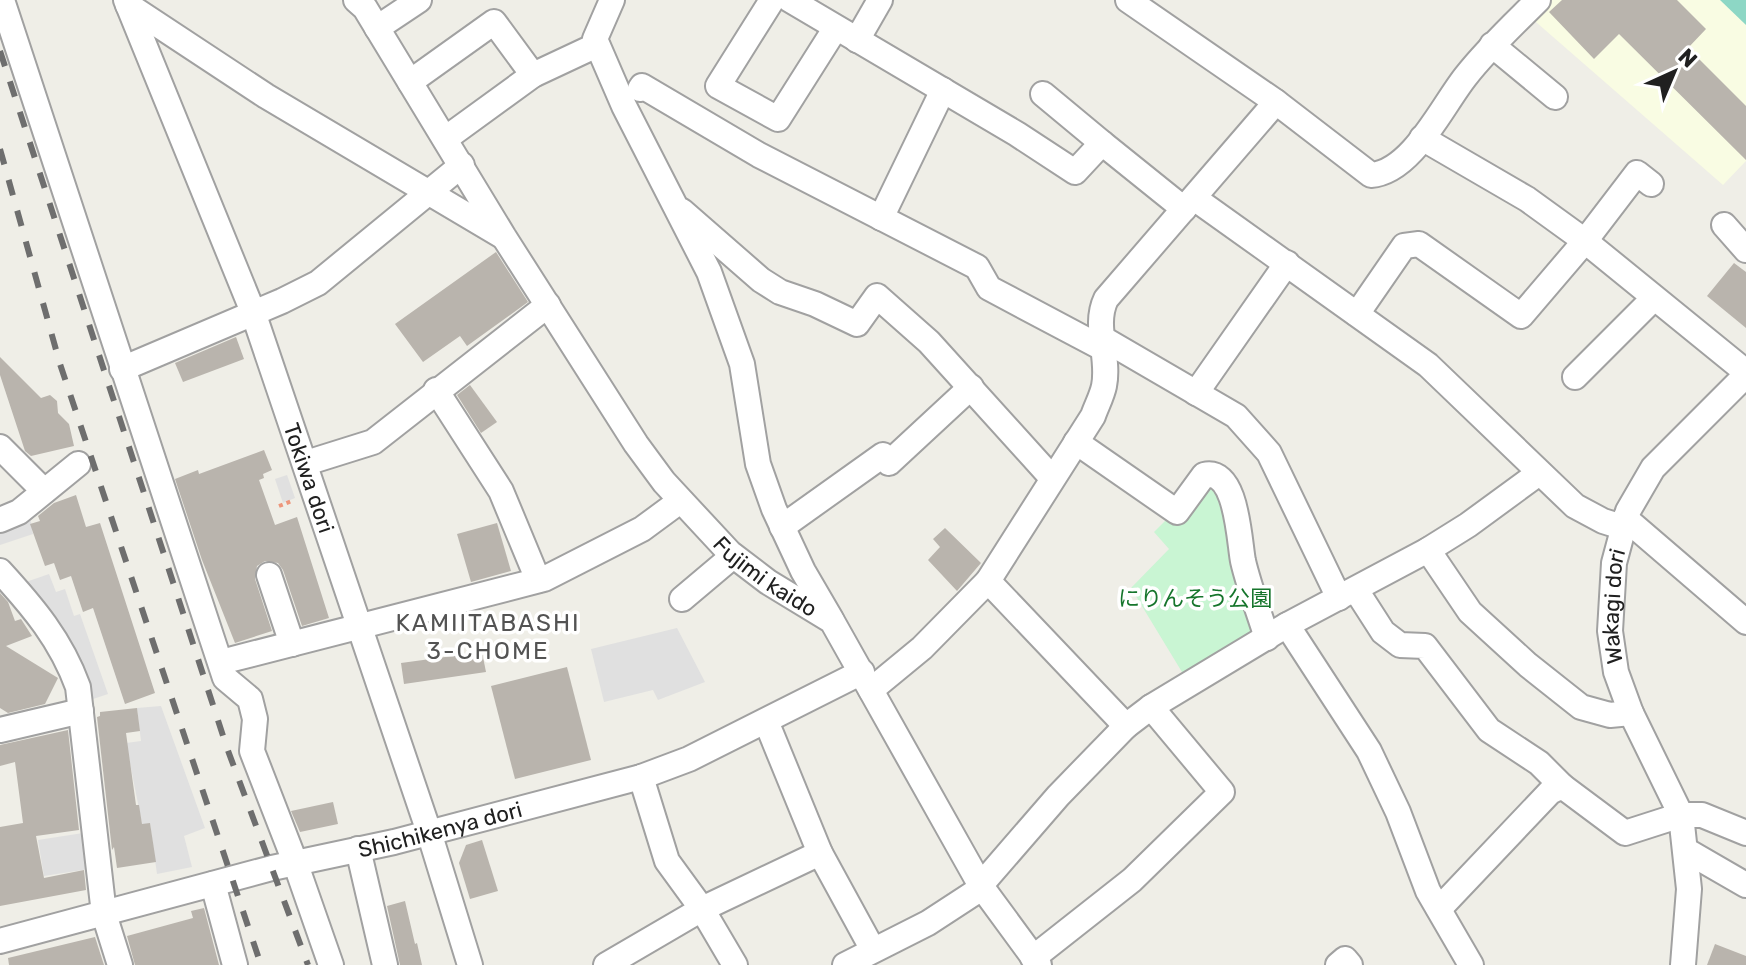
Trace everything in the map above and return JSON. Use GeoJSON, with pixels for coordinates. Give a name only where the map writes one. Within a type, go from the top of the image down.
{"type":"FeatureCollection","features":[{"type":"Feature","properties":{"kind":"street"},"geometry":{"type":"LineString","coordinates":[[2,0],[225,678],[250,699],[255,719],[252,751],[331,965]]}},
{"type":"Feature","properties":{"kind":"street","name":"Fujimi kaido"},"geometry":{"type":"LineString","coordinates":[[356,0],[365,8],[504,237],[636,444],[680,501],[733,556],[768,582],[832,621],[981,886],[1036,962]]}},
{"type":"Feature","properties":{"kind":"street"},"geometry":{"type":"LineString","coordinates":[[377,28],[419,0]]}},
{"type":"Feature","properties":{"kind":"street"},"geometry":{"type":"LineString","coordinates":[[612,0],[595,39],[597,45],[631,99],[709,272],[742,364],[758,464],[782,527],[832,621]]}},
{"type":"Feature","properties":{"kind":"street"},"geometry":{"type":"LineString","coordinates":[[772,0],[718,86],[778,119],[835,29]]}},
{"type":"Feature","properties":{"kind":"street"},"geometry":{"type":"LineString","coordinates":[[857,40],[880,0]]}},
{"type":"Feature","properties":{"kind":"street"},"geometry":{"type":"LineString","coordinates":[[1128,0],[1276,102],[1371,175],[1390,171],[1406,157],[1492,45],[1538,0]]}},
{"type":"Feature","properties":{"kind":"street"},"geometry":{"type":"LineString","coordinates":[[126,2],[266,96],[504,237]]}},
{"type":"Feature","properties":{"kind":"street","name":"Tokiwa dori"},"geometry":{"type":"LineString","coordinates":[[126,2],[253,312],[429,832],[470,965]]}},
{"type":"Feature","properties":{"kind":"street"},"geometry":{"type":"LineString","coordinates":[[797,2],[835,29],[943,90],[1075,172],[1102,143]]}},
{"type":"Feature","properties":{"kind":"street"},"geometry":{"type":"LineString","coordinates":[[410,82],[494,22],[533,75]]}},
{"type":"Feature","properties":{"kind":"street"},"geometry":{"type":"LineString","coordinates":[[445,139],[533,75],[597,45]]}},
{"type":"Feature","properties":{"kind":"street"},"geometry":{"type":"LineString","coordinates":[[1492,45],[1555,97]]}},
{"type":"Feature","properties":{"kind":"street"},"geometry":{"type":"LineString","coordinates":[[631,99],[642,86],[759,155],[977,267],[989,288],[1103,343],[1236,416],[1269,453],[1348,594],[1383,632],[1400,645],[1425,646],[1489,730],[1539,763],[1562,786],[1625,833],[1681,815],[1702,815],[1746,833]]}},
{"type":"Feature","properties":{"kind":"street"},"geometry":{"type":"LineString","coordinates":[[881,218],[943,90]]}},
{"type":"Feature","properties":{"kind":"street"},"geometry":{"type":"LineString","coordinates":[[1043,94],[1102,143],[1189,203],[1287,263],[1428,365],[1575,506],[1603,521],[1623,522],[1746,622]]}},
{"type":"Feature","properties":{"kind":"street","name":"Shichikenya dori"},"geometry":{"type":"LineString","coordinates":[[0,941],[295,862],[429,832],[641,777],[689,759],[766,721],[866,681],[922,648],[988,581],[1093,416],[1104,386],[1100,313],[1106,299],[1276,102]]}},
{"type":"Feature","properties":{"kind":"street"},"geometry":{"type":"LineString","coordinates":[[1422,138],[1527,199],[1585,241],[1746,373]]}},
{"type":"Feature","properties":{"kind":"street"},"geometry":{"type":"LineString","coordinates":[[122,369],[318,283],[462,165]]}},
{"type":"Feature","properties":{"kind":"street"},"geometry":{"type":"LineString","coordinates":[[1357,314],[1404,246],[1419,244],[1521,316],[1585,241],[1637,173],[1651,184]]}},
{"type":"Feature","properties":{"kind":"street"},"geometry":{"type":"LineString","coordinates":[[677,206],[761,280],[780,292],[857,324],[877,296],[929,342],[1052,478]]}},
{"type":"Feature","properties":{"kind":"street"},"geometry":{"type":"LineString","coordinates":[[1724,225],[1746,250]]}},
{"type":"Feature","properties":{"kind":"street"},"geometry":{"type":"LineString","coordinates":[[1196,393],[1287,263]]}},
{"type":"Feature","properties":{"kind":"street"},"geometry":{"type":"LineString","coordinates":[[1575,377],[1654,298]]}},
{"type":"Feature","properties":{"kind":"street"},"geometry":{"type":"LineString","coordinates":[[306,463],[373,442],[548,305]]}},
{"type":"Feature","properties":{"kind":"street","name":"Wakagi dori"},"geometry":{"type":"LineString","coordinates":[[1683,965],[1689,889],[1681,815],[1631,713],[1616,672],[1610,631],[1613,575],[1623,522],[1653,468],[1746,373]]}},
{"type":"Feature","properties":{"kind":"street"},"geometry":{"type":"LineString","coordinates":[[782,527],[883,455],[889,463],[971,387]]}},
{"type":"Feature","properties":{"kind":"street"},"geometry":{"type":"LineString","coordinates":[[436,390],[501,491],[538,580]]}},
{"type":"Feature","properties":{"kind":"street"},"geometry":{"type":"LineString","coordinates":[[1076,442],[1177,512],[1204,475],[1212,473],[1219,476],[1238,515],[1243,560],[1277,631],[1369,751],[1398,812],[1428,891],[1471,965]]}},
{"type":"Feature","properties":{"kind":"street"},"geometry":{"type":"LineString","coordinates":[[0,447],[44,491]]}},
{"type":"Feature","properties":{"kind":"street"},"geometry":{"type":"LineString","coordinates":[[0,520],[19,512],[78,464]]}},
{"type":"Feature","properties":{"kind":"street"},"geometry":{"type":"LineString","coordinates":[[845,965],[928,923],[981,886],[1058,796],[1126,726],[1151,707],[1277,631],[1428,550],[1539,473]]}},
{"type":"Feature","properties":{"kind":"street"},"geometry":{"type":"LineString","coordinates":[[221,662],[538,580],[642,529],[680,501]]}},
{"type":"Feature","properties":{"kind":"street"},"geometry":{"type":"LineString","coordinates":[[1428,550],[1470,612],[1528,665],[1581,707],[1610,715],[1631,713]]}},
{"type":"Feature","properties":{"kind":"street"},"geometry":{"type":"LineString","coordinates":[[682,599],[733,556]]}},
{"type":"Feature","properties":{"kind":"street"},"geometry":{"type":"LineString","coordinates":[[0,571],[32,606],[62,649],[78,687],[104,914],[120,965]]}},
{"type":"Feature","properties":{"kind":"street"},"geometry":{"type":"LineString","coordinates":[[269,575],[292,644]]}},
{"type":"Feature","properties":{"kind":"street"},"geometry":{"type":"LineString","coordinates":[[988,581],[1126,726]]}},
{"type":"Feature","properties":{"kind":"street"},"geometry":{"type":"LineString","coordinates":[[1036,962],[1132,880],[1222,792],[1151,707]]}},
{"type":"Feature","properties":{"kind":"street"},"geometry":{"type":"LineString","coordinates":[[0,730],[81,711]]}},
{"type":"Feature","properties":{"kind":"street"},"geometry":{"type":"LineString","coordinates":[[766,721],[820,853],[873,950]]}},
{"type":"Feature","properties":{"kind":"street"},"geometry":{"type":"LineString","coordinates":[[641,777],[667,861],[702,909],[735,965]]}},
{"type":"Feature","properties":{"kind":"street"},"geometry":{"type":"LineString","coordinates":[[1439,909],[1550,792],[1562,786]]}},
{"type":"Feature","properties":{"kind":"street"},"geometry":{"type":"LineString","coordinates":[[358,849],[385,965]]}},
{"type":"Feature","properties":{"kind":"street"},"geometry":{"type":"LineString","coordinates":[[1687,851],[1746,885]]}},
{"type":"Feature","properties":{"kind":"street"},"geometry":{"type":"LineString","coordinates":[[606,965],[702,909],[820,853]]}},
{"type":"Feature","properties":{"kind":"street"},"geometry":{"type":"LineString","coordinates":[[213,884],[235,965]]}},
{"type":"Feature","properties":{"kind":"street"},"geometry":{"type":"LineString","coordinates":[[1338,965],[1345,959],[1350,965]]}},
{"type":"Feature","properties":{"kind":"path"},"geometry":{"type":"LineString","coordinates":[[279,506],[298,499]]}},
{"type":"Feature","properties":{"kind":"shaded area"},"geometry":{"type":"Polygon","coordinates":[[[1546,0],[1746,0],[1746,161],[1723,185],[1529,16],[1546,0]]]}},
{"type":"Feature","properties":{"kind":"shaded area"},"geometry":{"type":"Polygon","coordinates":[[[287,475],[295,498],[283,503],[275,479],[287,475]]]}},
{"type":"Feature","properties":{"kind":"shaded area"},"geometry":{"type":"Polygon","coordinates":[[[30,517],[33,534],[0,545],[0,527],[30,517]]]}},
{"type":"Feature","properties":{"kind":"shaded area"},"geometry":{"type":"Polygon","coordinates":[[[49,574],[56,592],[65,589],[74,616],[80,614],[108,694],[87,701],[23,583],[49,574]]]}},
{"type":"Feature","properties":{"kind":"shaded area"},"geometry":{"type":"Polygon","coordinates":[[[677,628],[705,682],[658,700],[653,690],[604,702],[591,649],[677,628]]]}},
{"type":"Feature","properties":{"kind":"shaded area"},"geometry":{"type":"Polygon","coordinates":[[[161,706],[205,828],[184,836],[192,867],[157,874],[150,824],[142,824],[126,743],[141,741],[137,708],[161,706]]]}},
{"type":"Feature","properties":{"kind":"shaded area"},"geometry":{"type":"Polygon","coordinates":[[[83,833],[89,869],[44,876],[38,840],[83,833]]]}},
{"type":"Feature","properties":{"kind":"green space"},"geometry":{"type":"Polygon","coordinates":[[[1720,0],[1746,0],[1746,25],[1720,0]]]}},
{"type":"Feature","properties":{"kind":"green space","name":"にりんそう公園"},"geometry":{"type":"Polygon","coordinates":[[[1206,480],[1221,488],[1257,634],[1185,677],[1131,588],[1169,549],[1154,532],[1206,480]]]}},
{"type":"Feature","properties":{"kind":"building"},"geometry":{"type":"Polygon","coordinates":[[[1562,0],[1677,0],[1706,29],[1688,48],[1746,106],[1746,160],[1619,34],[1594,59],[1549,12],[1562,0]]]}},
{"type":"Feature","properties":{"kind":"building"},"geometry":{"type":"Polygon","coordinates":[[[496,252],[528,302],[467,346],[460,336],[423,362],[395,324],[496,252]]]}},
{"type":"Feature","properties":{"kind":"building"},"geometry":{"type":"Polygon","coordinates":[[[1734,263],[1746,272],[1746,328],[1707,296],[1734,263]]]}},
{"type":"Feature","properties":{"kind":"building"},"geometry":{"type":"Polygon","coordinates":[[[236,337],[244,359],[183,382],[175,363],[236,337]]]}},
{"type":"Feature","properties":{"kind":"building"},"geometry":{"type":"Polygon","coordinates":[[[0,357],[41,398],[50,395],[57,401],[58,413],[69,424],[74,446],[31,456],[25,451],[0,375],[0,357]]]}},
{"type":"Feature","properties":{"kind":"building"},"geometry":{"type":"Polygon","coordinates":[[[470,385],[497,422],[481,433],[457,395],[470,385]]]}},
{"type":"Feature","properties":{"kind":"building"},"geometry":{"type":"Polygon","coordinates":[[[264,450],[272,470],[259,480],[275,525],[297,517],[329,618],[302,626],[283,570],[278,563],[265,561],[257,566],[255,579],[272,631],[235,643],[202,560],[175,479],[198,470],[199,474],[264,450]]]}},
{"type":"Feature","properties":{"kind":"building"},"geometry":{"type":"Polygon","coordinates":[[[76,495],[86,527],[100,523],[155,693],[125,704],[93,608],[83,612],[71,576],[60,580],[54,563],[45,566],[30,524],[40,521],[38,516],[54,503],[76,495]]]}},
{"type":"Feature","properties":{"kind":"building"},"geometry":{"type":"Polygon","coordinates":[[[497,523],[511,571],[471,582],[457,534],[497,523]]]}},
{"type":"Feature","properties":{"kind":"building"},"geometry":{"type":"Polygon","coordinates":[[[945,528],[981,563],[957,591],[928,560],[940,547],[933,539],[945,528]]]}},
{"type":"Feature","properties":{"kind":"building"},"geometry":{"type":"Polygon","coordinates":[[[0,593],[8,602],[15,621],[21,619],[32,636],[6,646],[58,678],[45,704],[8,713],[0,708],[0,593]]]}},
{"type":"Feature","properties":{"kind":"building"},"geometry":{"type":"Polygon","coordinates":[[[482,652],[486,672],[404,684],[401,663],[482,652]]]}},
{"type":"Feature","properties":{"kind":"building"},"geometry":{"type":"Polygon","coordinates":[[[567,667],[591,760],[515,779],[491,686],[567,667]]]}},
{"type":"Feature","properties":{"kind":"building"},"geometry":{"type":"Polygon","coordinates":[[[137,708],[140,731],[126,733],[136,805],[139,805],[142,824],[150,823],[156,862],[117,868],[114,847],[112,850],[97,717],[100,712],[137,708]]]}},
{"type":"Feature","properties":{"kind":"building"},"geometry":{"type":"Polygon","coordinates":[[[68,730],[79,830],[36,836],[44,878],[84,870],[86,890],[0,906],[0,827],[23,823],[15,762],[0,766],[0,745],[68,730]]]}},
{"type":"Feature","properties":{"kind":"building"},"geometry":{"type":"Polygon","coordinates":[[[333,802],[338,824],[300,832],[291,811],[333,802]]]}},
{"type":"Feature","properties":{"kind":"building"},"geometry":{"type":"Polygon","coordinates":[[[482,840],[498,891],[470,899],[459,863],[466,845],[482,840]]]}},
{"type":"Feature","properties":{"kind":"building"},"geometry":{"type":"Polygon","coordinates":[[[405,901],[422,965],[400,965],[387,906],[405,901]]]}},
{"type":"Feature","properties":{"kind":"building"},"geometry":{"type":"Polygon","coordinates":[[[204,908],[219,965],[135,965],[127,936],[193,918],[191,911],[204,908]]]}},
{"type":"Feature","properties":{"kind":"building"},"geometry":{"type":"Polygon","coordinates":[[[95,937],[104,965],[9,965],[8,958],[95,937]]]}},
{"type":"Feature","properties":{"kind":"building"},"geometry":{"type":"Polygon","coordinates":[[[1715,944],[1746,956],[1746,965],[1707,965],[1715,944]]]}},
{"type":"Feature","properties":{"kind":"railway"},"geometry":{"type":"LineString","coordinates":[[0,51],[227,748],[308,965]]}},
{"type":"Feature","properties":{"kind":"railway"},"geometry":{"type":"LineString","coordinates":[[0,149],[60,364],[261,965]]}},
{"type":"Feature","properties":{"kind":"district","name":"KAMIITABASHI 3-CHOME"},"geometry":{"type":"Point","coordinates":[488,637]}}]}
